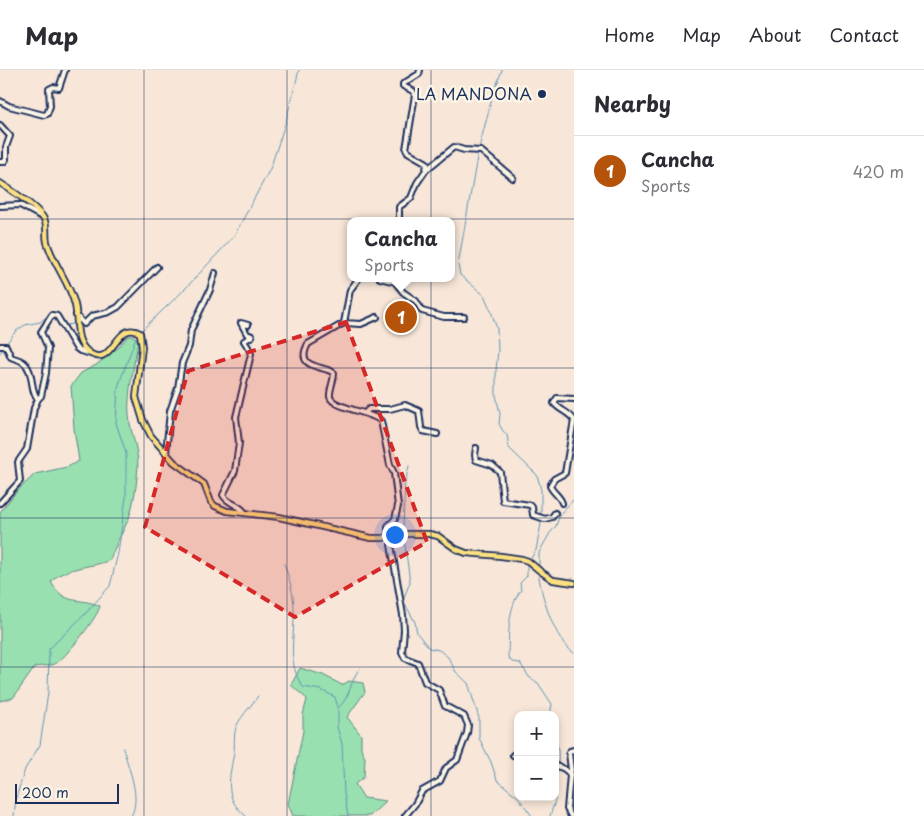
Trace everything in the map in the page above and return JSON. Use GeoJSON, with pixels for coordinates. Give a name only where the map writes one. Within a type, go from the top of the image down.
{"type":"FeatureCollection","features":[{"type":"Feature","properties":{"kind":"main road"},"geometry":{"type":"LineString","coordinates":[[0,183],[27,202],[43,217],[49,246],[74,303],[78,338],[91,354],[99,356],[106,354],[127,330],[140,333],[142,347],[136,390],[137,404],[151,436],[166,454],[204,484],[211,502],[215,506],[228,511],[279,517],[371,538],[395,534],[420,533],[438,536],[456,550],[466,553],[522,559],[528,561],[553,580],[574,583]]}},
{"type":"Feature","properties":{"kind":"street"},"geometry":{"type":"LineString","coordinates":[[0,101],[9,106],[46,114],[50,106],[48,89],[53,86],[59,88],[65,70]]}},
{"type":"Feature","properties":{"kind":"street"},"geometry":{"type":"LineString","coordinates":[[420,70],[419,74],[403,84],[403,86],[415,94],[406,149],[426,163],[426,170]]}},
{"type":"Feature","properties":{"kind":"street"},"geometry":{"type":"LineString","coordinates":[[0,126],[10,136],[6,146],[6,159],[4,162],[0,162]]}},
{"type":"Feature","properties":{"kind":"street"},"geometry":{"type":"LineString","coordinates":[[399,217],[399,207],[411,198],[416,183],[426,170],[456,146],[464,150],[481,151],[513,178]]}},
{"type":"Feature","properties":{"kind":"street"},"geometry":{"type":"LineString","coordinates":[[0,206],[20,205],[43,217]]}},
{"type":"Feature","properties":{"kind":"street"},"geometry":{"type":"LineString","coordinates":[[76,315],[84,324],[92,316],[109,312],[118,307],[156,267]]}},
{"type":"Feature","properties":{"kind":"street"},"geometry":{"type":"LineString","coordinates":[[166,454],[170,411],[178,388],[182,363],[189,346],[191,330],[210,290],[215,273]]}},
{"type":"Feature","properties":{"kind":"street"},"geometry":{"type":"LineString","coordinates":[[344,323],[350,290],[356,282]]}},
{"type":"Feature","properties":{"kind":"street"},"geometry":{"type":"LineString","coordinates":[[395,282],[403,292],[416,300],[422,311],[444,316],[464,317]]}},
{"type":"Feature","properties":{"kind":"street"},"geometry":{"type":"LineString","coordinates":[[0,503],[20,481],[18,462],[26,449],[34,408],[40,398],[46,373],[48,348],[41,332],[52,315],[57,316],[80,352],[91,354]]}},
{"type":"Feature","properties":{"kind":"street"},"geometry":{"type":"LineString","coordinates":[[377,317],[361,324],[344,323],[308,344],[306,356],[308,363],[312,366],[328,369],[334,373],[330,396],[333,401],[381,421],[390,464],[394,473],[398,512],[388,526],[388,536]]}},
{"type":"Feature","properties":{"kind":"street"},"geometry":{"type":"LineString","coordinates":[[245,513],[242,508],[225,499],[223,494],[235,471],[239,443],[236,417],[251,353],[244,341],[252,336],[247,334],[241,323],[248,326]]}},
{"type":"Feature","properties":{"kind":"street"},"geometry":{"type":"LineString","coordinates":[[0,346],[6,346],[11,357],[28,367],[38,399]]}},
{"type":"Feature","properties":{"kind":"street"},"geometry":{"type":"LineString","coordinates":[[562,503],[561,499],[552,492],[550,486],[554,479],[564,473],[574,420],[569,413],[557,407],[554,403],[557,398],[574,399]]}},
{"type":"Feature","properties":{"kind":"street"},"geometry":{"type":"LineString","coordinates":[[365,413],[369,409],[390,409],[406,405],[419,411],[420,427],[423,431],[437,434]]}},
{"type":"Feature","properties":{"kind":"street"},"geometry":{"type":"LineString","coordinates":[[476,448],[474,455],[476,460],[498,468],[503,501],[530,506],[532,507],[533,515],[545,518],[552,517],[555,513]]}},
{"type":"Feature","properties":{"kind":"street"},"geometry":{"type":"LineString","coordinates":[[395,534],[391,545],[404,620],[402,652],[405,658],[418,663],[425,682],[440,690],[445,706],[463,714],[468,728],[468,733],[457,760],[446,768],[440,781],[422,791],[415,804],[405,816]]}},
{"type":"Feature","properties":{"kind":"street"},"geometry":{"type":"LineString","coordinates":[[571,816],[567,809],[571,770],[569,753],[574,750]]}},
{"type":"Feature","properties":{"kind":"street"},"geometry":{"type":"LineString","coordinates":[[559,767],[570,775]]}},
{"type":"Feature","properties":{"kind":"highlighted area"},"geometry":{"type":"Polygon","coordinates":[[[346,322],[427,542],[295,617],[145,527],[188,371],[346,322]]]}},
{"type":"Feature","properties":{"kind":"green space"},"geometry":{"type":"Polygon","coordinates":[[[128,336],[133,336],[138,340],[130,387],[129,416],[137,452],[138,468],[129,518],[110,560],[71,570],[63,573],[51,582],[56,590],[67,598],[100,606],[88,626],[63,658],[53,664],[35,667],[13,698],[0,701],[0,512],[17,491],[35,474],[67,467],[79,461],[74,429],[71,386],[81,373],[96,365],[119,347],[128,336]]]}},
{"type":"Feature","properties":{"kind":"green space"},"geometry":{"type":"Polygon","coordinates":[[[300,668],[323,675],[342,685],[349,681],[363,683],[365,692],[347,717],[361,735],[361,748],[365,758],[364,777],[355,784],[364,798],[386,801],[370,816],[293,816],[288,804],[303,731],[303,715],[307,699],[291,685],[300,668]]]}},
{"type":"Feature","properties":{"kind":"waterway"},"geometry":{"type":"LineString","coordinates":[[142,330],[184,290],[234,236],[270,169],[286,121],[299,70]]}},
{"type":"Feature","properties":{"kind":"waterway"},"geometry":{"type":"LineString","coordinates":[[479,148],[492,98],[502,70]]}},
{"type":"Feature","properties":{"kind":"waterway"},"geometry":{"type":"LineString","coordinates":[[478,152],[458,265],[460,275],[484,295],[497,329],[496,395],[500,414],[499,424],[507,435],[509,448],[537,475],[541,490],[541,524],[536,550],[530,560]]}},
{"type":"Feature","properties":{"kind":"waterway"},"geometry":{"type":"LineString","coordinates":[[101,312],[108,310],[111,306]]}},
{"type":"Feature","properties":{"kind":"waterway"},"geometry":{"type":"LineString","coordinates":[[6,344],[16,331],[25,325],[40,322],[52,313],[56,313],[65,325],[74,324]]}},
{"type":"Feature","properties":{"kind":"waterway"},"geometry":{"type":"LineString","coordinates":[[14,816],[16,798],[25,769],[40,745],[48,693],[49,649],[85,614],[110,586],[118,553],[126,497],[126,453],[116,423],[118,387],[136,337]]}},
{"type":"Feature","properties":{"kind":"waterway"},"geometry":{"type":"LineString","coordinates":[[0,353],[5,347]]}},
{"type":"Feature","properties":{"kind":"waterway"},"geometry":{"type":"LineString","coordinates":[[403,528],[405,483],[409,466]]}},
{"type":"Feature","properties":{"kind":"waterway"},"geometry":{"type":"LineString","coordinates":[[539,566],[539,553],[542,547],[556,526],[560,514],[574,499]]}},
{"type":"Feature","properties":{"kind":"waterway"},"geometry":{"type":"LineString","coordinates":[[404,538],[410,582],[403,600],[415,622],[417,633],[429,648],[439,650],[448,657],[456,672],[468,683],[479,718],[479,738],[491,762],[497,780],[514,794]]}},
{"type":"Feature","properties":{"kind":"waterway"},"geometry":{"type":"LineString","coordinates":[[284,564],[293,598],[293,659],[298,678],[303,687],[321,690],[335,697],[338,708]]}},
{"type":"Feature","properties":{"kind":"waterway"},"geometry":{"type":"LineString","coordinates":[[527,564],[527,576],[520,583],[521,590],[516,597],[511,614],[508,657],[512,662],[520,663],[529,677],[538,683],[552,704],[551,711]]}},
{"type":"Feature","properties":{"kind":"waterway"},"geometry":{"type":"LineString","coordinates":[[539,577],[546,607],[555,629],[567,647],[574,653]]}},
{"type":"Feature","properties":{"kind":"waterway"},"geometry":{"type":"LineString","coordinates":[[348,816],[344,794],[342,744],[337,727],[338,708],[346,699],[360,668]]}},
{"type":"Feature","properties":{"kind":"waterway"},"geometry":{"type":"LineString","coordinates":[[246,816],[233,802],[230,778],[237,725],[258,696]]}},
{"type":"Feature","properties":{"kind":"waterway"},"geometry":{"type":"LineString","coordinates":[[123,748],[135,792],[134,809],[131,816]]}},
{"type":"Feature","properties":{"kind":"waterway"},"geometry":{"type":"LineString","coordinates":[[521,801],[532,816]]}},
{"type":"Feature","properties":{"kind":"waterway"},"geometry":{"type":"LineString","coordinates":[[550,816],[555,801]]}},
{"type":"Feature","properties":{"kind":"place","name":"LA MANDONA"},"geometry":{"type":"Point","coordinates":[542,94]}},
{"type":"Feature","properties":{"kind":"place","name":"Cancha"},"geometry":{"type":"Point","coordinates":[401,317]}}]}
